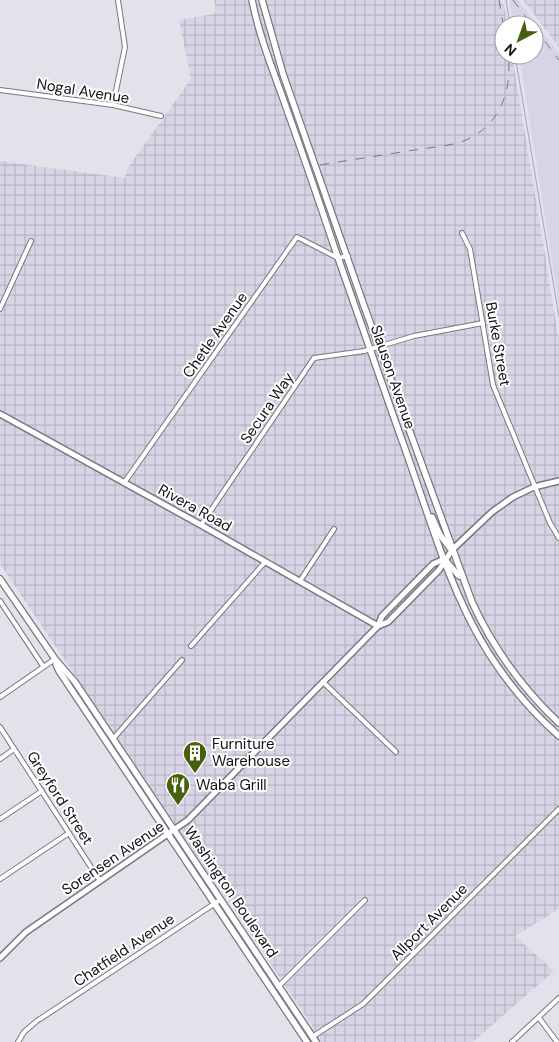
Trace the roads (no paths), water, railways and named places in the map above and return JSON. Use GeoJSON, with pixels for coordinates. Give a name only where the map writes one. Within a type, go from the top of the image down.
{"type":"FeatureCollection","features":[{"type":"Feature","properties":{"kind":"main road","name":"Slauson Avenue"},"geometry":{"type":"LineString","coordinates":[[252,0],[288,114],[444,559],[462,605],[482,645],[512,688],[535,715],[559,736]]}},
{"type":"Feature","properties":{"kind":"main road","name":"Slauson Avenue"},"geometry":{"type":"LineString","coordinates":[[262,0],[284,74],[379,346],[452,550],[475,608],[492,640],[515,676],[559,723]]}},
{"type":"Feature","properties":{"kind":"main road"},"geometry":{"type":"LineString","coordinates":[[275,76],[284,74]]}},
{"type":"Feature","properties":{"kind":"main road"},"geometry":{"type":"LineString","coordinates":[[288,114],[298,112]]}},
{"type":"Feature","properties":{"kind":"main road"},"geometry":{"type":"LineString","coordinates":[[426,508],[429,509],[440,535],[452,550]]}},
{"type":"Feature","properties":{"kind":"main road"},"geometry":{"type":"LineString","coordinates":[[444,559],[457,572],[470,604],[475,608]]}},
{"type":"Feature","properties":{"kind":"main road","name":"Washington Boulevard"},"geometry":{"type":"LineString","coordinates":[[0,579],[55,659],[75,682],[314,1039]]}},
{"type":"Feature","properties":{"kind":"main road","name":"Washington Boulevard"},"geometry":{"type":"LineString","coordinates":[[55,659],[59,671],[306,1041]]}},
{"type":"Feature","properties":{"kind":"street"},"geometry":{"type":"LineString","coordinates":[[113,105],[125,47],[118,0]]}},
{"type":"Feature","properties":{"kind":"street","name":"Nogal Avenue"},"geometry":{"type":"LineString","coordinates":[[0,90],[113,105],[161,116]]}},
{"type":"Feature","properties":{"kind":"street","name":"Burke Street"},"geometry":{"type":"LineString","coordinates":[[462,233],[470,249],[497,399],[550,523],[559,538]]}},
{"type":"Feature","properties":{"kind":"street","name":"Chetle Avenue"},"geometry":{"type":"LineString","coordinates":[[124,483],[297,237],[338,258]]}},
{"type":"Feature","properties":{"kind":"street"},"geometry":{"type":"LineString","coordinates":[[0,309],[31,241]]}},
{"type":"Feature","properties":{"kind":"street"},"geometry":{"type":"LineString","coordinates":[[338,258],[348,256]]}},
{"type":"Feature","properties":{"kind":"street","name":"Secura Way"},"geometry":{"type":"LineString","coordinates":[[201,525],[314,358],[371,349],[414,336],[483,324]]}},
{"type":"Feature","properties":{"kind":"street","name":"Rivera Road"},"geometry":{"type":"LineString","coordinates":[[0,414],[201,525],[378,626]]}},
{"type":"Feature","properties":{"kind":"street","name":"Sorensen Avenue"},"geometry":{"type":"LineString","coordinates":[[378,626],[388,622],[439,570],[444,559],[452,550],[492,512],[513,497],[534,487],[559,480]]}},
{"type":"Feature","properties":{"kind":"street"},"geometry":{"type":"LineString","coordinates":[[300,581],[334,529]]}},
{"type":"Feature","properties":{"kind":"street","name":"Sorensen Avenue"},"geometry":{"type":"LineString","coordinates":[[1,954],[26,932],[174,831],[196,812],[378,626],[382,616],[433,564],[444,559]]}},
{"type":"Feature","properties":{"kind":"street"},"geometry":{"type":"LineString","coordinates":[[191,646],[265,562]]}},
{"type":"Feature","properties":{"kind":"street"},"geometry":{"type":"LineString","coordinates":[[0,601],[44,666]]}},
{"type":"Feature","properties":{"kind":"street"},"geometry":{"type":"LineString","coordinates":[[1,695],[55,659]]}},
{"type":"Feature","properties":{"kind":"street"},"geometry":{"type":"LineString","coordinates":[[113,739],[182,660]]}},
{"type":"Feature","properties":{"kind":"street"},"geometry":{"type":"LineString","coordinates":[[322,682],[396,752]]}},
{"type":"Feature","properties":{"kind":"street","name":"Greyford Street"},"geometry":{"type":"LineString","coordinates":[[0,727],[100,881]]}},
{"type":"Feature","properties":{"kind":"street"},"geometry":{"type":"LineString","coordinates":[[0,758],[14,749]]}},
{"type":"Feature","properties":{"kind":"street"},"geometry":{"type":"LineString","coordinates":[[0,819],[42,791]]}},
{"type":"Feature","properties":{"kind":"street","name":"Allport Avenue"},"geometry":{"type":"LineString","coordinates":[[306,1041],[314,1039],[363,1004],[559,809]]}},
{"type":"Feature","properties":{"kind":"street"},"geometry":{"type":"LineString","coordinates":[[0,879],[69,833]]}},
{"type":"Feature","properties":{"kind":"street","name":"Chatfield Avenue"},"geometry":{"type":"LineString","coordinates":[[18,1042],[24,1032],[39,1019],[220,900]]}},
{"type":"Feature","properties":{"kind":"street"},"geometry":{"type":"LineString","coordinates":[[278,987],[365,900]]}},
{"type":"Feature","properties":{"kind":"street"},"geometry":{"type":"LineString","coordinates":[[512,1042],[559,998]]}},
{"type":"Feature","properties":{"kind":"street"},"geometry":{"type":"LineString","coordinates":[[539,1018],[557,1042]]}},
{"type":"Feature","properties":{"kind":"waterway"},"geometry":{"type":"LineString","coordinates":[[506,0],[508,15]]}},
{"type":"Feature","properties":{"kind":"waterway"},"geometry":{"type":"LineString","coordinates":[[517,65],[559,317]]}},
{"type":"Feature","properties":{"kind":"railway"},"geometry":{"type":"LineString","coordinates":[[499,0],[502,15]]}},
{"type":"Feature","properties":{"kind":"railway"},"geometry":{"type":"LineString","coordinates":[[513,0],[524,15]]}},
{"type":"Feature","properties":{"kind":"railway"},"geometry":{"type":"LineString","coordinates":[[544,40],[559,60]]}},
{"type":"Feature","properties":{"kind":"railway"},"geometry":{"type":"LineString","coordinates":[[320,165],[448,145],[474,136],[485,128],[500,108],[508,82],[509,65]]}},
{"type":"Feature","properties":{"kind":"place","name":"Furniture Warehouse"},"geometry":{"type":"Point","coordinates":[195,774]}},
{"type":"Feature","properties":{"kind":"place","name":"Waba Grill"},"geometry":{"type":"Point","coordinates":[178,806]}}]}
